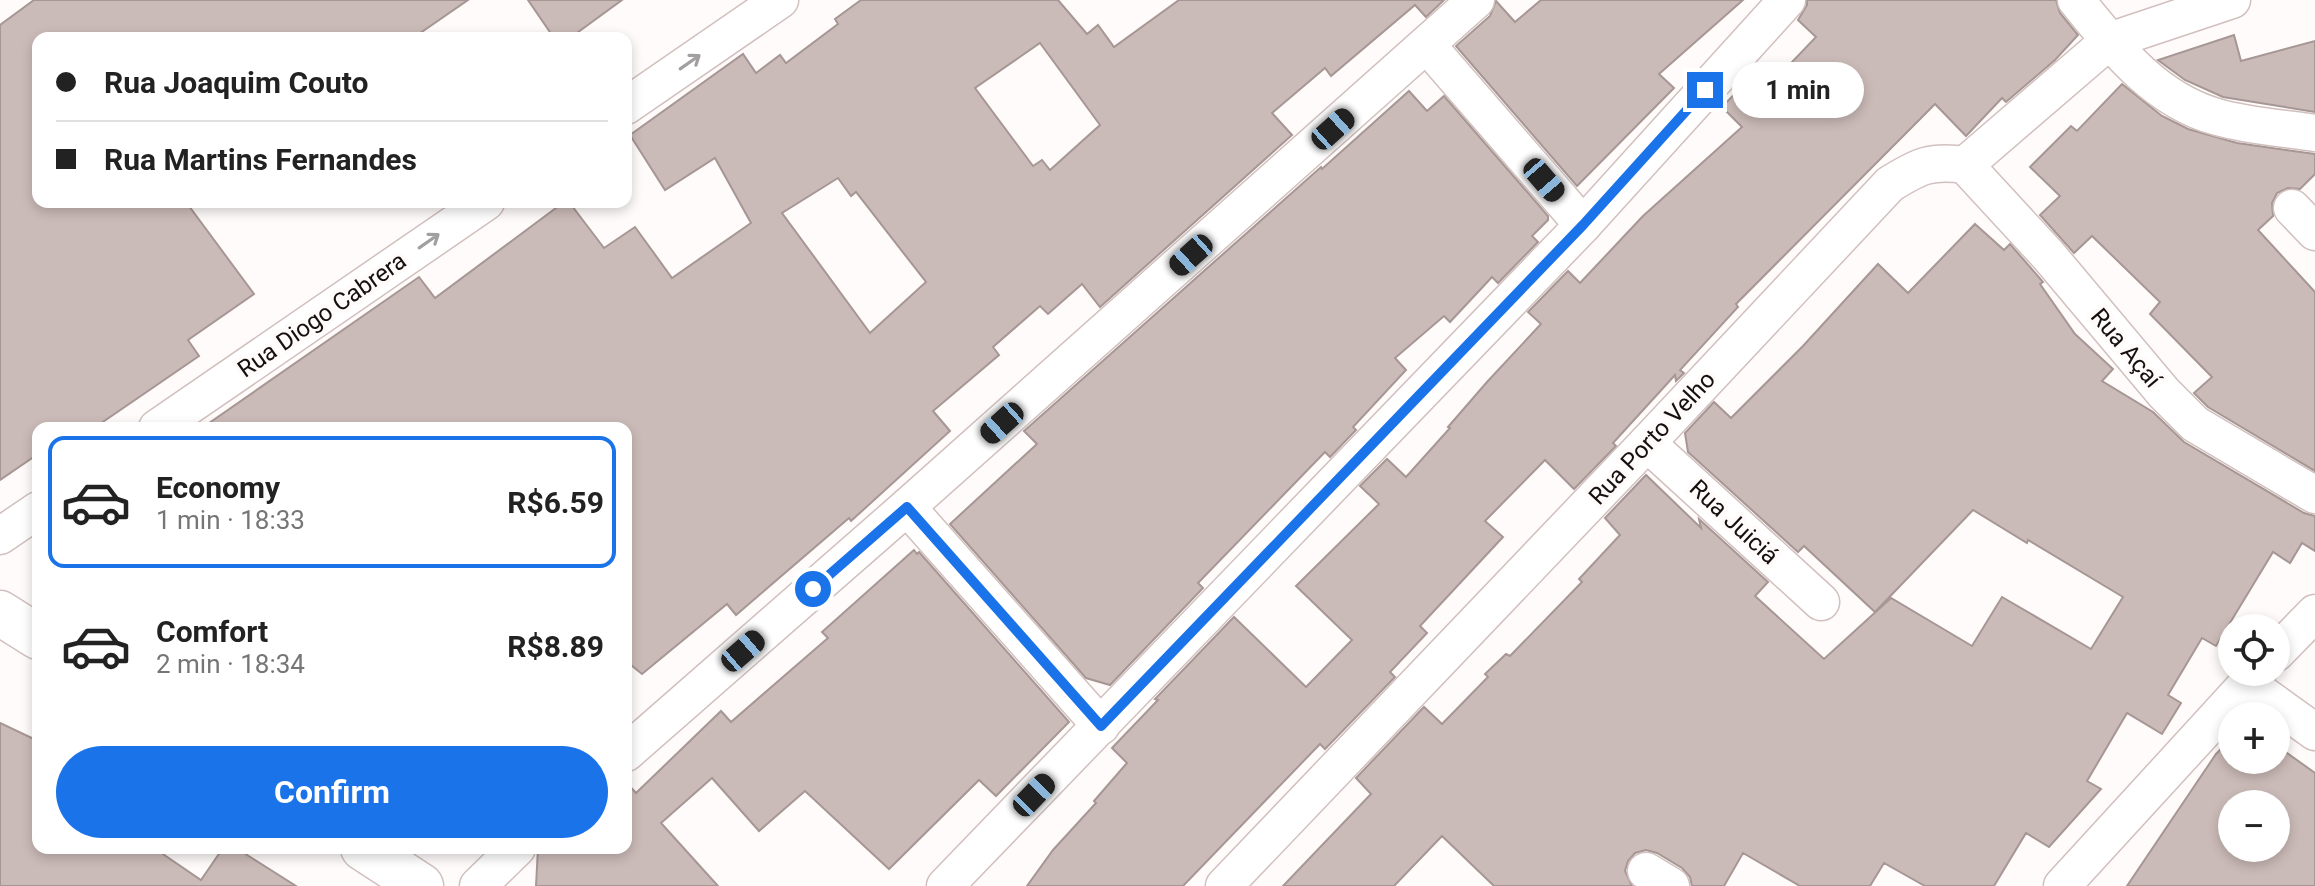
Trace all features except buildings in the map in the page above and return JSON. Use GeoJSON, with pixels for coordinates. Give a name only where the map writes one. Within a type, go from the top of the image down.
{"type":"FeatureCollection","features":[{"type":"Feature","properties":{"kind":"main road"},"geometry":{"type":"LineString","coordinates":[[0,613],[32,633]]}},
{"type":"Feature","properties":{"kind":"main road"},"geometry":{"type":"LineString","coordinates":[[372,854],[421,886]]}},
{"type":"Feature","properties":{"kind":"street"},"geometry":{"type":"LineString","coordinates":[[632,102],[780,0]]}},
{"type":"Feature","properties":{"kind":"street"},"geometry":{"type":"LineString","coordinates":[[632,748],[1476,0]]}},
{"type":"Feature","properties":{"kind":"street"},"geometry":{"type":"LineString","coordinates":[[945,886],[1583,225],[1787,0]]}},
{"type":"Feature","properties":{"kind":"street"},"geometry":{"type":"LineString","coordinates":[[2076,0],[2109,41],[2147,79],[2179,102],[2217,117],[2315,133]]}},
{"type":"Feature","properties":{"kind":"street"},"geometry":{"type":"LineString","coordinates":[[1965,165],[2109,41],[2232,0]]}},
{"type":"Feature","properties":{"kind":"street"},"geometry":{"type":"LineString","coordinates":[[1427,45],[1583,225]]}},
{"type":"Feature","properties":{"kind":"street","name":"Rua Porto Velho"},"geometry":{"type":"LineString","coordinates":[[1224,886],[1890,184],[1918,167],[1942,161],[1965,165]]}},
{"type":"Feature","properties":{"kind":"street","name":"Rua Açaí"},"geometry":{"type":"LineString","coordinates":[[1965,165],[2048,255],[2164,393],[2195,424],[2315,495]]}},
{"type":"Feature","properties":{"kind":"street","name":"Rua Diogo Cabrera"},"geometry":{"type":"LineString","coordinates":[[166,422],[477,208]]}},
{"type":"Feature","properties":{"kind":"street","name":"Rua Juiciá"},"geometry":{"type":"LineString","coordinates":[[1647,443],[1821,602]]}},
{"type":"Feature","properties":{"kind":"street"},"geometry":{"type":"LineString","coordinates":[[907,507],[1101,726]]}},
{"type":"Feature","properties":{"kind":"street"},"geometry":{"type":"LineString","coordinates":[[0,536],[32,514]]}},
{"type":"Feature","properties":{"kind":"street"},"geometry":{"type":"LineString","coordinates":[[2290,639],[2315,613]]}},
{"type":"Feature","properties":{"kind":"street"},"geometry":{"type":"LineString","coordinates":[[2062,886],[2245,686]]}},
{"type":"Feature","properties":{"kind":"street"},"geometry":{"type":"LineString","coordinates":[[2261,686],[2315,732]]}},
{"type":"Feature","properties":{"kind":"street"},"geometry":{"type":"LineString","coordinates":[[478,886],[511,854]]}},
{"type":"Feature","properties":{"kind":"route"},"geometry":{"type":"LineString","coordinates":[[813,589],[907,507],[1101,726],[1583,225],[1705,90]]}}]}
